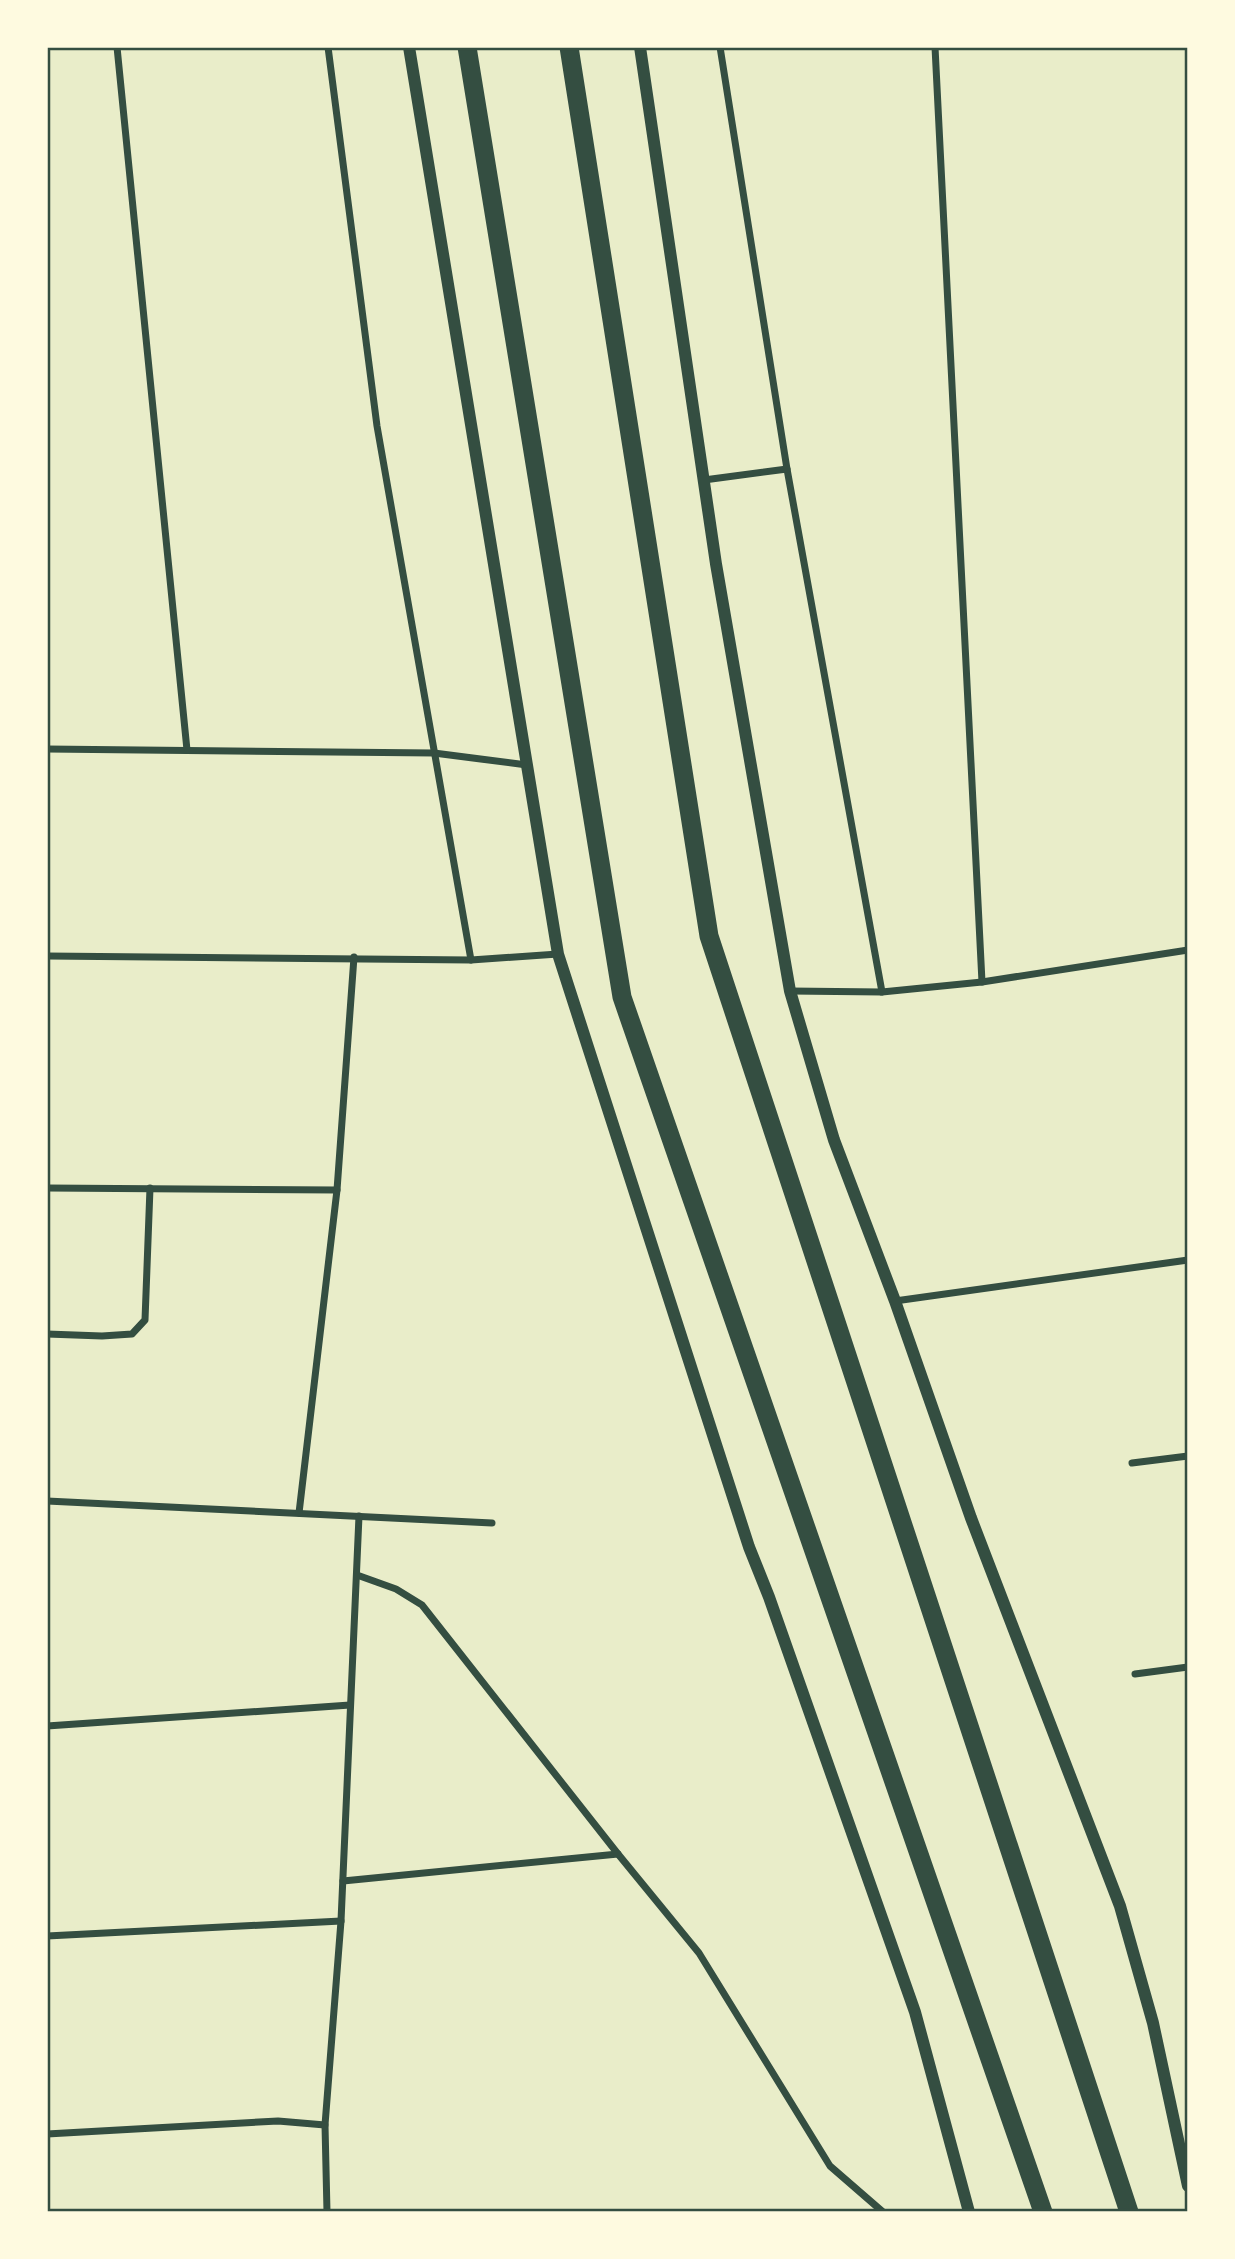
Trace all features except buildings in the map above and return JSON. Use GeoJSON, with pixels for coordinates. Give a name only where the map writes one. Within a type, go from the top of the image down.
{"type":"FeatureCollection","features":[{"type":"Feature","properties":{"kind":"highway"},"geometry":{"type":"LineString","coordinates":[[467,47],[622,997],[1043,2212]]}},
{"type":"Feature","properties":{"kind":"highway"},"geometry":{"type":"LineString","coordinates":[[569,47],[709,936],[1129,2212]]}},
{"type":"Feature","properties":{"kind":"street"},"geometry":{"type":"LineString","coordinates":[[117,47],[187,750]]}},
{"type":"Feature","properties":{"kind":"street"},"geometry":{"type":"LineString","coordinates":[[328,47],[377,426],[471,960]]}},
{"type":"Feature","properties":{"kind":"street"},"geometry":{"type":"LineString","coordinates":[[409,47],[558,954],[749,1547],[915,2012],[969,2212]]}},
{"type":"Feature","properties":{"kind":"street"},"geometry":{"type":"LineString","coordinates":[[640,47],[704,480],[790,990],[834,1140],[895,1301],[971,1518],[1120,1906],[1153,2023],[1188,2186]]}},
{"type":"Feature","properties":{"kind":"street"},"geometry":{"type":"LineString","coordinates":[[720,47],[787,469],[882,992]]}},
{"type":"Feature","properties":{"kind":"street"},"geometry":{"type":"LineString","coordinates":[[935,47],[982,982]]}},
{"type":"Feature","properties":{"kind":"street"},"geometry":{"type":"LineString","coordinates":[[704,480],[787,469]]}},
{"type":"Feature","properties":{"kind":"street"},"geometry":{"type":"LineString","coordinates":[[47,749],[434,752],[527,765]]}},
{"type":"Feature","properties":{"kind":"street"},"geometry":{"type":"LineString","coordinates":[[790,990],[882,992],[982,982],[1188,950]]}},
{"type":"Feature","properties":{"kind":"street"},"geometry":{"type":"LineString","coordinates":[[47,956],[471,960],[558,954]]}},
{"type":"Feature","properties":{"kind":"street"},"geometry":{"type":"LineString","coordinates":[[299,1513],[338,1190],[354,957]]}},
{"type":"Feature","properties":{"kind":"street"},"geometry":{"type":"LineString","coordinates":[[47,1188],[338,1190]]}},
{"type":"Feature","properties":{"kind":"street"},"geometry":{"type":"LineString","coordinates":[[47,1334],[132,1334],[145,1320],[150,1188]]}},
{"type":"Feature","properties":{"kind":"street"},"geometry":{"type":"LineString","coordinates":[[895,1301],[1188,1260]]}},
{"type":"Feature","properties":{"kind":"street"},"geometry":{"type":"LineString","coordinates":[[1132,1464],[1188,1456]]}},
{"type":"Feature","properties":{"kind":"street"},"geometry":{"type":"LineString","coordinates":[[47,1501],[492,1523]]}},
{"type":"Feature","properties":{"kind":"street"},"geometry":{"type":"LineString","coordinates":[[327,2212],[324,2125],[341,1921],[359,1516]]}},
{"type":"Feature","properties":{"kind":"street"},"geometry":{"type":"LineString","coordinates":[[357,1575],[396,1589],[422,1605],[699,1953],[830,2166],[883,2212]]}},
{"type":"Feature","properties":{"kind":"street"},"geometry":{"type":"LineString","coordinates":[[1135,1674],[1188,1667]]}},
{"type":"Feature","properties":{"kind":"street"},"geometry":{"type":"LineString","coordinates":[[47,1726],[351,1705]]}},
{"type":"Feature","properties":{"kind":"street"},"geometry":{"type":"LineString","coordinates":[[343,1881],[618,1854]]}},
{"type":"Feature","properties":{"kind":"street"},"geometry":{"type":"LineString","coordinates":[[47,1936],[341,1921]]}},
{"type":"Feature","properties":{"kind":"street"},"geometry":{"type":"LineString","coordinates":[[47,2134],[278,2121],[324,2125]]}}]}
